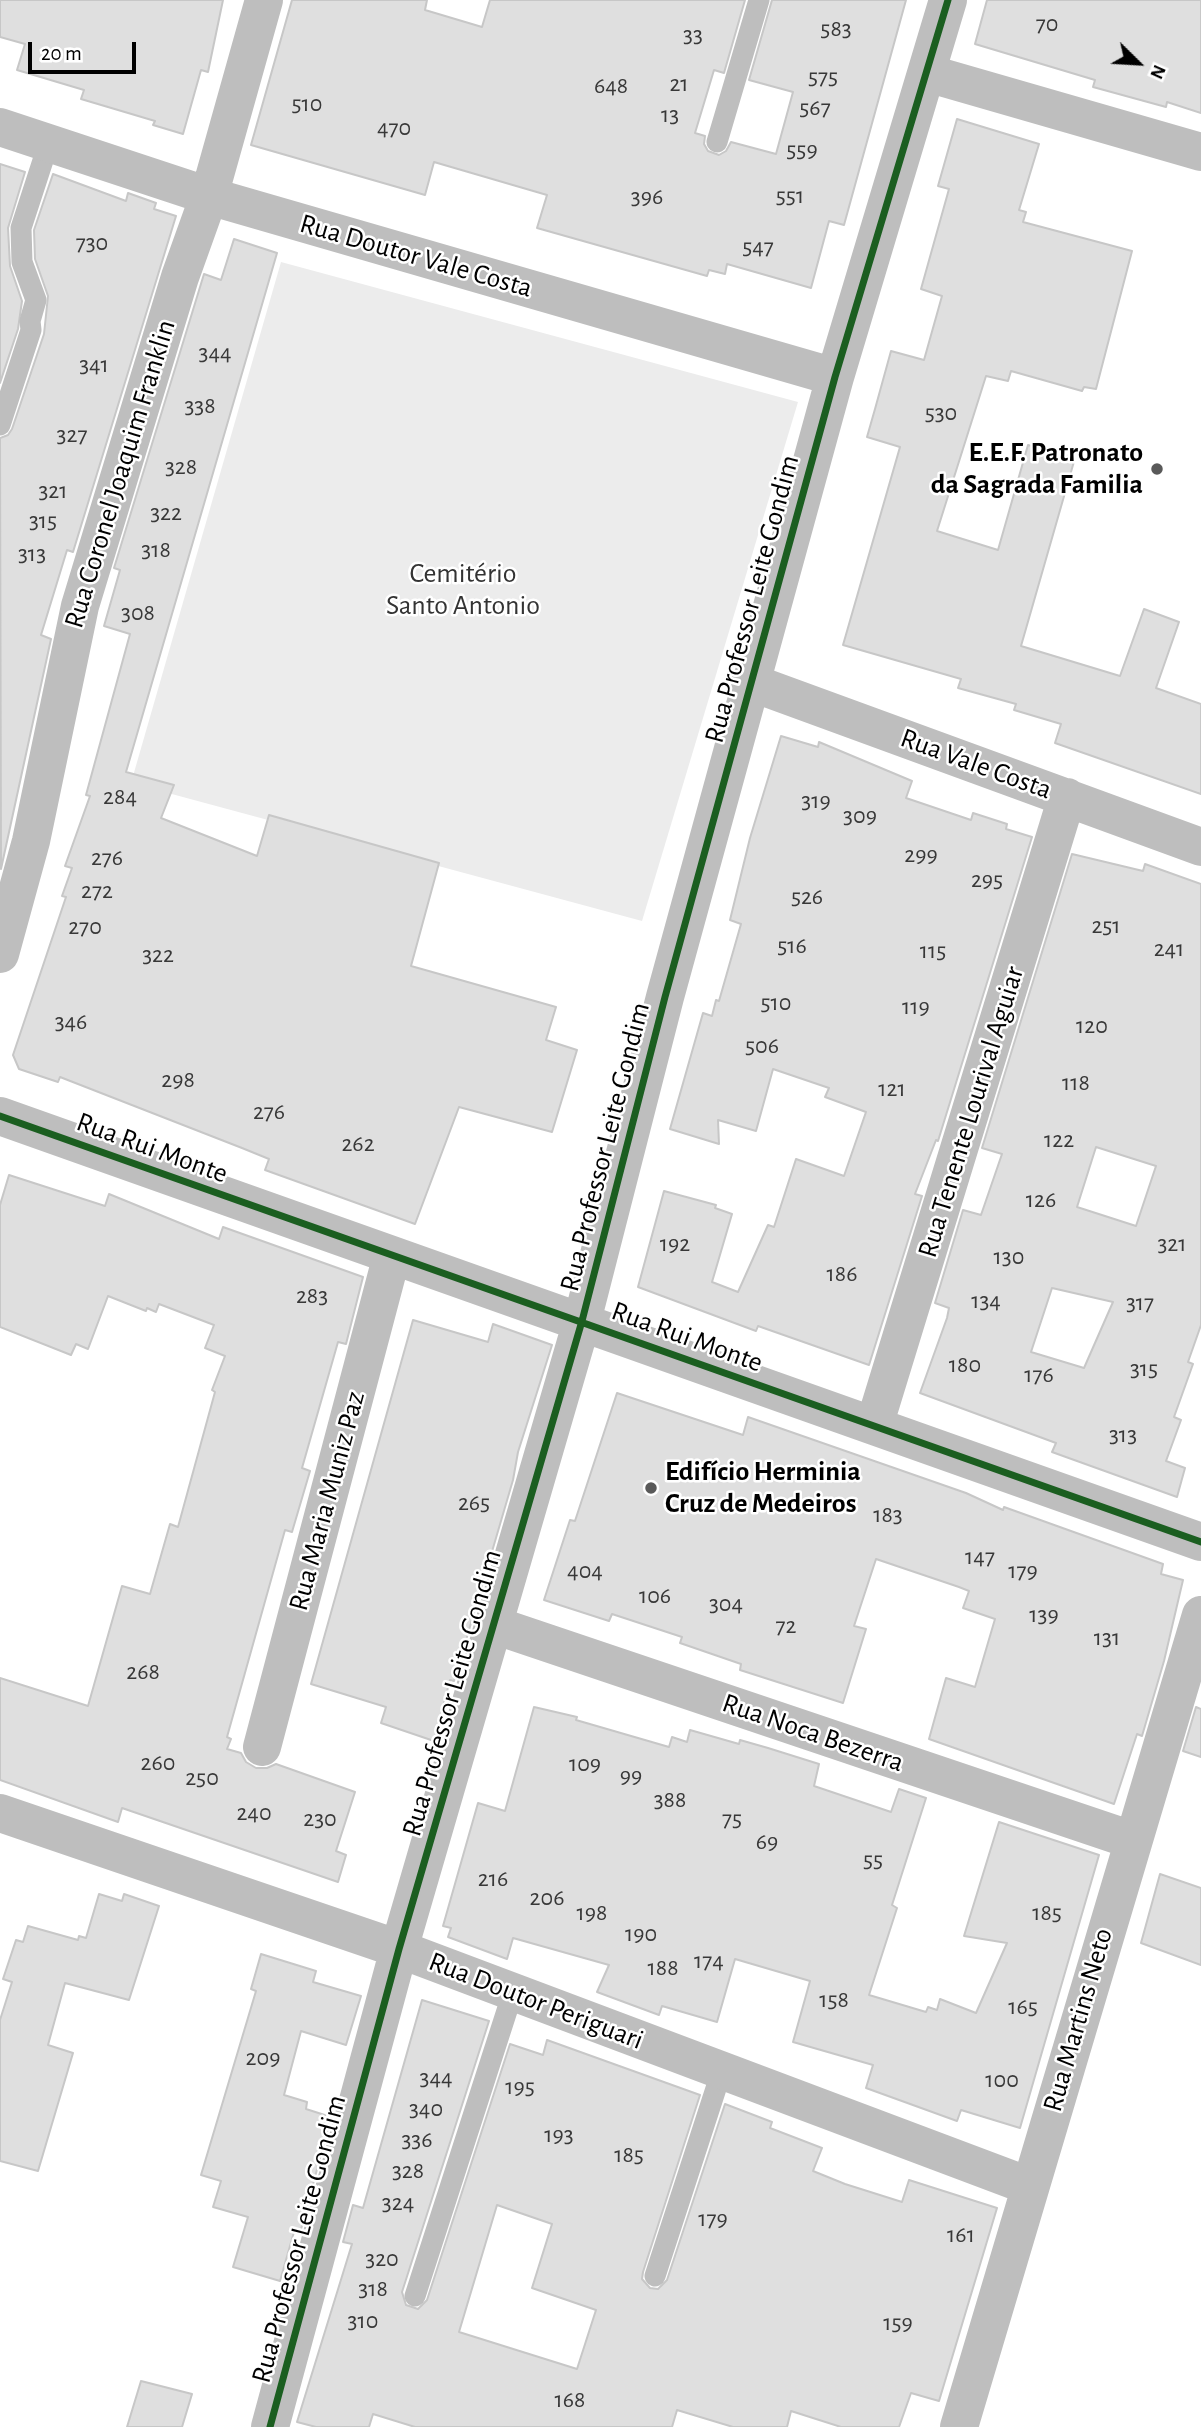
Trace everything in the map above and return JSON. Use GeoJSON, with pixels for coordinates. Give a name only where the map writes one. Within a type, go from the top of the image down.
{"type":"FeatureCollection","features":[{"type":"Feature","properties":{"kind":"street","name":"Rua Coronel Joaquim Franklin"},"geometry":{"type":"LineString","coordinates":[[0,954],[31,841],[79,606],[180,276],[209,196],[264,0]]}},
{"type":"Feature","properties":{"kind":"street","name":"Rua Professor Leite Gondim"},"geometry":{"type":"LineString","coordinates":[[270,2427],[399,1949],[582,1321],[665,997],[835,377],[948,0]]}},
{"type":"Feature","properties":{"kind":"street"},"geometry":{"type":"LineString","coordinates":[[927,73],[1201,152]]}},
{"type":"Feature","properties":{"kind":"street","name":"Rua Doutor Vale Costa"},"geometry":{"type":"LineString","coordinates":[[0,127],[209,196],[835,377]]}},
{"type":"Feature","properties":{"kind":"street","name":"Rua Vale Costa"},"geometry":{"type":"LineString","coordinates":[[750,682],[1201,847]]}},
{"type":"Feature","properties":{"kind":"street","name":"Rua Tenente Lourival Aguiar"},"geometry":{"type":"LineString","coordinates":[[874,1426],[1067,797]]}},
{"type":"Feature","properties":{"kind":"street","name":"Rua Rui Monte"},"geometry":{"type":"LineString","coordinates":[[0,1116],[874,1426],[1198,1529]]}},
{"type":"Feature","properties":{"kind":"street","name":"Rua Maria Muniz Paz"},"geometry":{"type":"LineString","coordinates":[[262,1746],[392,1255]]}},
{"type":"Feature","properties":{"kind":"street","name":"Rua Martins Neto"},"geometry":{"type":"LineString","coordinates":[[958,2427],[1201,1615]]}},
{"type":"Feature","properties":{"kind":"street","name":"Rua Noca Bezerra"},"geometry":{"type":"LineString","coordinates":[[494,1625],[1132,1840]]}},
{"type":"Feature","properties":{"kind":"street","name":"Rua Doutor Periguari"},"geometry":{"type":"LineString","coordinates":[[0,1813],[399,1949],[1029,2186]]}},
{"type":"Feature","properties":{"kind":"lane"},"geometry":{"type":"LineString","coordinates":[[717,142],[758,0]]}},
{"type":"Feature","properties":{"kind":"lane"},"geometry":{"type":"LineString","coordinates":[[0,425],[31,330],[30,321],[36,300],[22,262],[21,228],[49,142]]}},
{"type":"Feature","properties":{"kind":"lane"},"geometry":{"type":"LineString","coordinates":[[415,2296],[513,1992]]}},
{"type":"Feature","properties":{"kind":"lane"},"geometry":{"type":"LineString","coordinates":[[655,2276],[722,2070]]}},
{"type":"Feature","properties":{"kind":"green space","name":"Cemitério Santo Antonio"},"geometry":{"type":"Polygon","coordinates":[[[281,262],[798,402],[642,921],[131,783],[281,262]]]}},
{"type":"Feature","properties":{"kind":"building"},"geometry":{"type":"Polygon","coordinates":[[[0,0],[223,0],[208,72],[201,70],[183,134],[153,125],[155,121],[81,99],[84,90],[17,70],[25,44],[0,37],[0,0]]]}},
{"type":"Feature","properties":{"kind":"building"},"geometry":{"type":"Polygon","coordinates":[[[292,0],[427,0],[425,10],[482,27],[490,0],[745,0],[724,73],[714,70],[695,133],[705,136],[704,144],[708,151],[719,155],[726,151],[731,142],[776,154],[793,92],[749,80],[772,0],[906,0],[844,225],[829,221],[811,288],[727,264],[725,274],[709,270],[707,276],[537,228],[547,195],[434,162],[425,195],[251,145],[292,0]]]}},
{"type":"Feature","properties":{"kind":"building"},"geometry":{"type":"Polygon","coordinates":[[[987,0],[1201,0],[1201,113],[1167,102],[1166,107],[1093,87],[1095,80],[975,44],[987,0]]]}},
{"type":"Feature","properties":{"kind":"building"},"geometry":{"type":"Polygon","coordinates":[[[957,119],[1039,144],[1019,210],[1026,212],[1023,222],[1132,251],[1096,389],[1084,387],[1082,391],[1011,371],[1008,381],[986,376],[937,531],[998,550],[1028,445],[1075,458],[1021,646],[1120,676],[1144,609],[1179,622],[1156,688],[1201,704],[1201,794],[1055,743],[1061,724],[1014,710],[1016,704],[958,688],[961,679],[843,645],[900,447],[867,437],[891,351],[924,360],[942,296],[921,289],[949,189],[938,186],[957,119]]]}},
{"type":"Feature","properties":{"kind":"building"},"geometry":{"type":"Polygon","coordinates":[[[0,164],[25,172],[8,228],[10,266],[22,301],[18,329],[0,383],[0,164]]]}},
{"type":"Feature","properties":{"kind":"building"},"geometry":{"type":"Polygon","coordinates":[[[53,174],[126,201],[128,193],[156,203],[154,209],[176,216],[73,552],[67,550],[41,635],[51,639],[1,869],[0,438],[8,435],[12,429],[44,334],[48,296],[35,259],[34,230],[53,174]]]}},
{"type":"Feature","properties":{"kind":"building"},"geometry":{"type":"Polygon","coordinates":[[[234,239],[277,253],[126,772],[174,785],[161,818],[257,856],[269,815],[439,863],[411,966],[556,1007],[546,1040],[577,1050],[552,1132],[459,1107],[415,1224],[265,1170],[269,1159],[242,1148],[60,1077],[58,1082],[19,1069],[13,1055],[66,897],[62,896],[72,868],[65,866],[90,796],[86,795],[130,634],[104,626],[120,570],[114,568],[204,274],[221,280],[234,239]]]}},
{"type":"Feature","properties":{"kind":"building"},"geometry":{"type":"Polygon","coordinates":[[[781,736],[818,747],[819,742],[912,781],[906,798],[971,820],[973,813],[1007,824],[1006,829],[1032,837],[938,1141],[936,1140],[915,1194],[922,1196],[869,1365],[758,1326],[756,1331],[638,1287],[664,1191],[716,1205],[715,1208],[732,1214],[712,1282],[738,1292],[768,1225],[774,1227],[796,1159],[844,1176],[866,1112],[825,1097],[829,1088],[773,1069],[756,1131],[718,1120],[719,1144],[670,1129],[703,1013],[712,1016],[716,1000],[719,1001],[741,924],[730,920],[750,838],[781,736]]]}},
{"type":"Feature","properties":{"kind":"building"},"geometry":{"type":"Polygon","coordinates":[[[1072,854],[1143,871],[1145,864],[1201,884],[1201,1325],[1188,1362],[1193,1364],[1174,1417],[1181,1420],[1166,1461],[1185,1468],[1177,1497],[1052,1452],[1056,1443],[920,1393],[947,1318],[949,1308],[935,1303],[963,1210],[981,1215],[1002,1154],[982,1148],[1072,854]],[[1096,1147],[1077,1207],[1136,1226],[1156,1166],[1096,1147]],[[1052,1288],[1031,1352],[1084,1368],[1113,1302],[1052,1288]]]}},
{"type":"Feature","properties":{"kind":"building"},"geometry":{"type":"Polygon","coordinates":[[[9,1175],[105,1206],[109,1194],[219,1239],[223,1227],[363,1277],[346,1344],[338,1342],[302,1468],[310,1471],[292,1532],[285,1530],[227,1737],[231,1739],[227,1749],[241,1753],[246,1762],[256,1768],[267,1768],[276,1764],[355,1792],[336,1851],[346,1855],[338,1882],[122,1808],[118,1822],[0,1780],[0,1678],[88,1706],[122,1586],[150,1594],[170,1524],[178,1527],[215,1392],[212,1390],[225,1356],[205,1348],[214,1325],[159,1304],[156,1312],[147,1308],[146,1311],[108,1296],[88,1349],[76,1344],[71,1355],[0,1327],[0,1205],[9,1175]]]}},
{"type":"Feature","properties":{"kind":"building"},"geometry":{"type":"Polygon","coordinates":[[[413,1320],[488,1342],[493,1324],[552,1345],[434,1741],[381,1723],[386,1707],[311,1684],[413,1320]]]}},
{"type":"Feature","properties":{"kind":"building"},"geometry":{"type":"Polygon","coordinates":[[[617,1393],[743,1435],[748,1417],[966,1493],[1003,1510],[1004,1507],[1163,1564],[1161,1574],[1183,1580],[1164,1661],[1142,1736],[1137,1734],[1114,1804],[929,1739],[946,1678],[975,1687],[995,1619],[963,1608],[969,1591],[959,1587],[876,1559],[854,1626],[866,1629],[843,1703],[740,1670],[741,1664],[680,1643],[682,1637],[612,1614],[609,1621],[544,1600],[570,1520],[575,1521],[617,1393]]]}},
{"type":"Feature","properties":{"kind":"building"},"geometry":{"type":"Polygon","coordinates":[[[534,1707],[577,1717],[576,1720],[669,1747],[672,1737],[687,1742],[690,1730],[739,1744],[740,1740],[768,1748],[819,1764],[814,1786],[891,1812],[899,1789],[926,1798],[892,1905],[897,1908],[869,1995],[926,2012],[928,2007],[937,2010],[940,1999],[976,2013],[1007,1943],[964,1936],[999,1822],[1099,1855],[1020,2128],[961,2110],[957,2121],[866,2088],[873,2065],[793,2042],[810,1981],[735,1959],[717,2022],[662,2006],[659,2015],[597,1992],[609,1965],[513,1938],[507,1959],[448,1937],[451,1928],[443,1926],[478,1803],[505,1811],[534,1707]]]}},
{"type":"Feature","properties":{"kind":"building"},"geometry":{"type":"Polygon","coordinates":[[[1196,1707],[1201,1709],[1201,1757],[1183,1751],[1196,1707]]]}},
{"type":"Feature","properties":{"kind":"building"},"geometry":{"type":"Polygon","coordinates":[[[1160,1874],[1201,1888],[1201,1965],[1141,1943],[1160,1874]]]}},
{"type":"Feature","properties":{"kind":"building"},"geometry":{"type":"Polygon","coordinates":[[[99,1894],[122,1901],[124,1894],[159,1906],[129,2000],[65,1983],[48,2045],[73,2053],[38,2171],[0,2161],[0,2020],[12,1982],[3,1979],[16,1940],[23,1942],[28,1926],[78,1940],[79,1936],[86,1938],[99,1894]]]}},
{"type":"Feature","properties":{"kind":"building"},"geometry":{"type":"Polygon","coordinates":[[[261,1954],[316,1971],[313,1982],[361,1996],[346,2045],[301,2031],[284,2095],[307,2102],[306,2109],[331,2117],[300,2233],[294,2232],[280,2281],[233,2267],[248,2217],[213,2207],[221,2181],[201,2175],[256,1991],[251,1989],[261,1954]]]}},
{"type":"Feature","properties":{"kind":"building"},"geometry":{"type":"Polygon","coordinates":[[[422,2000],[489,2021],[402,2292],[406,2305],[418,2309],[427,2300],[510,2044],[543,2055],[547,2040],[700,2095],[643,2272],[642,2279],[650,2288],[658,2289],[667,2280],[725,2104],[772,2122],[770,2128],[822,2148],[813,2171],[845,2184],[902,2202],[909,2180],[997,2208],[939,2401],[911,2393],[899,2427],[841,2427],[791,2411],[787,2427],[733,2427],[677,2410],[672,2427],[415,2427],[373,2414],[369,2427],[316,2427],[297,2422],[352,2244],[343,2242],[353,2205],[363,2208],[422,2000]],[[497,2205],[459,2332],[577,2369],[596,2310],[532,2288],[552,2224],[497,2205]]]}},
{"type":"Feature","properties":{"kind":"building"},"geometry":{"type":"Polygon","coordinates":[[[141,2381],[192,2394],[182,2427],[127,2427],[141,2381]]]}},
{"type":"Feature","properties":{"kind":"cycle path"},"geometry":{"type":"LineString","coordinates":[[270,2427],[399,1949],[582,1321],[665,997],[835,377],[948,0]]}},
{"type":"Feature","properties":{"kind":"cycle path"},"geometry":{"type":"LineString","coordinates":[[0,1116],[1201,1542]]}},
{"type":"Feature","properties":{"kind":"place","name":"E.E.F. Patronato da Sagrada Familia"},"geometry":{"type":"Point","coordinates":[1157,469]}},
{"type":"Feature","properties":{"kind":"place","name":"Edifício Herminia Cruz de Medeiros"},"geometry":{"type":"Point","coordinates":[651,1488]}}]}
